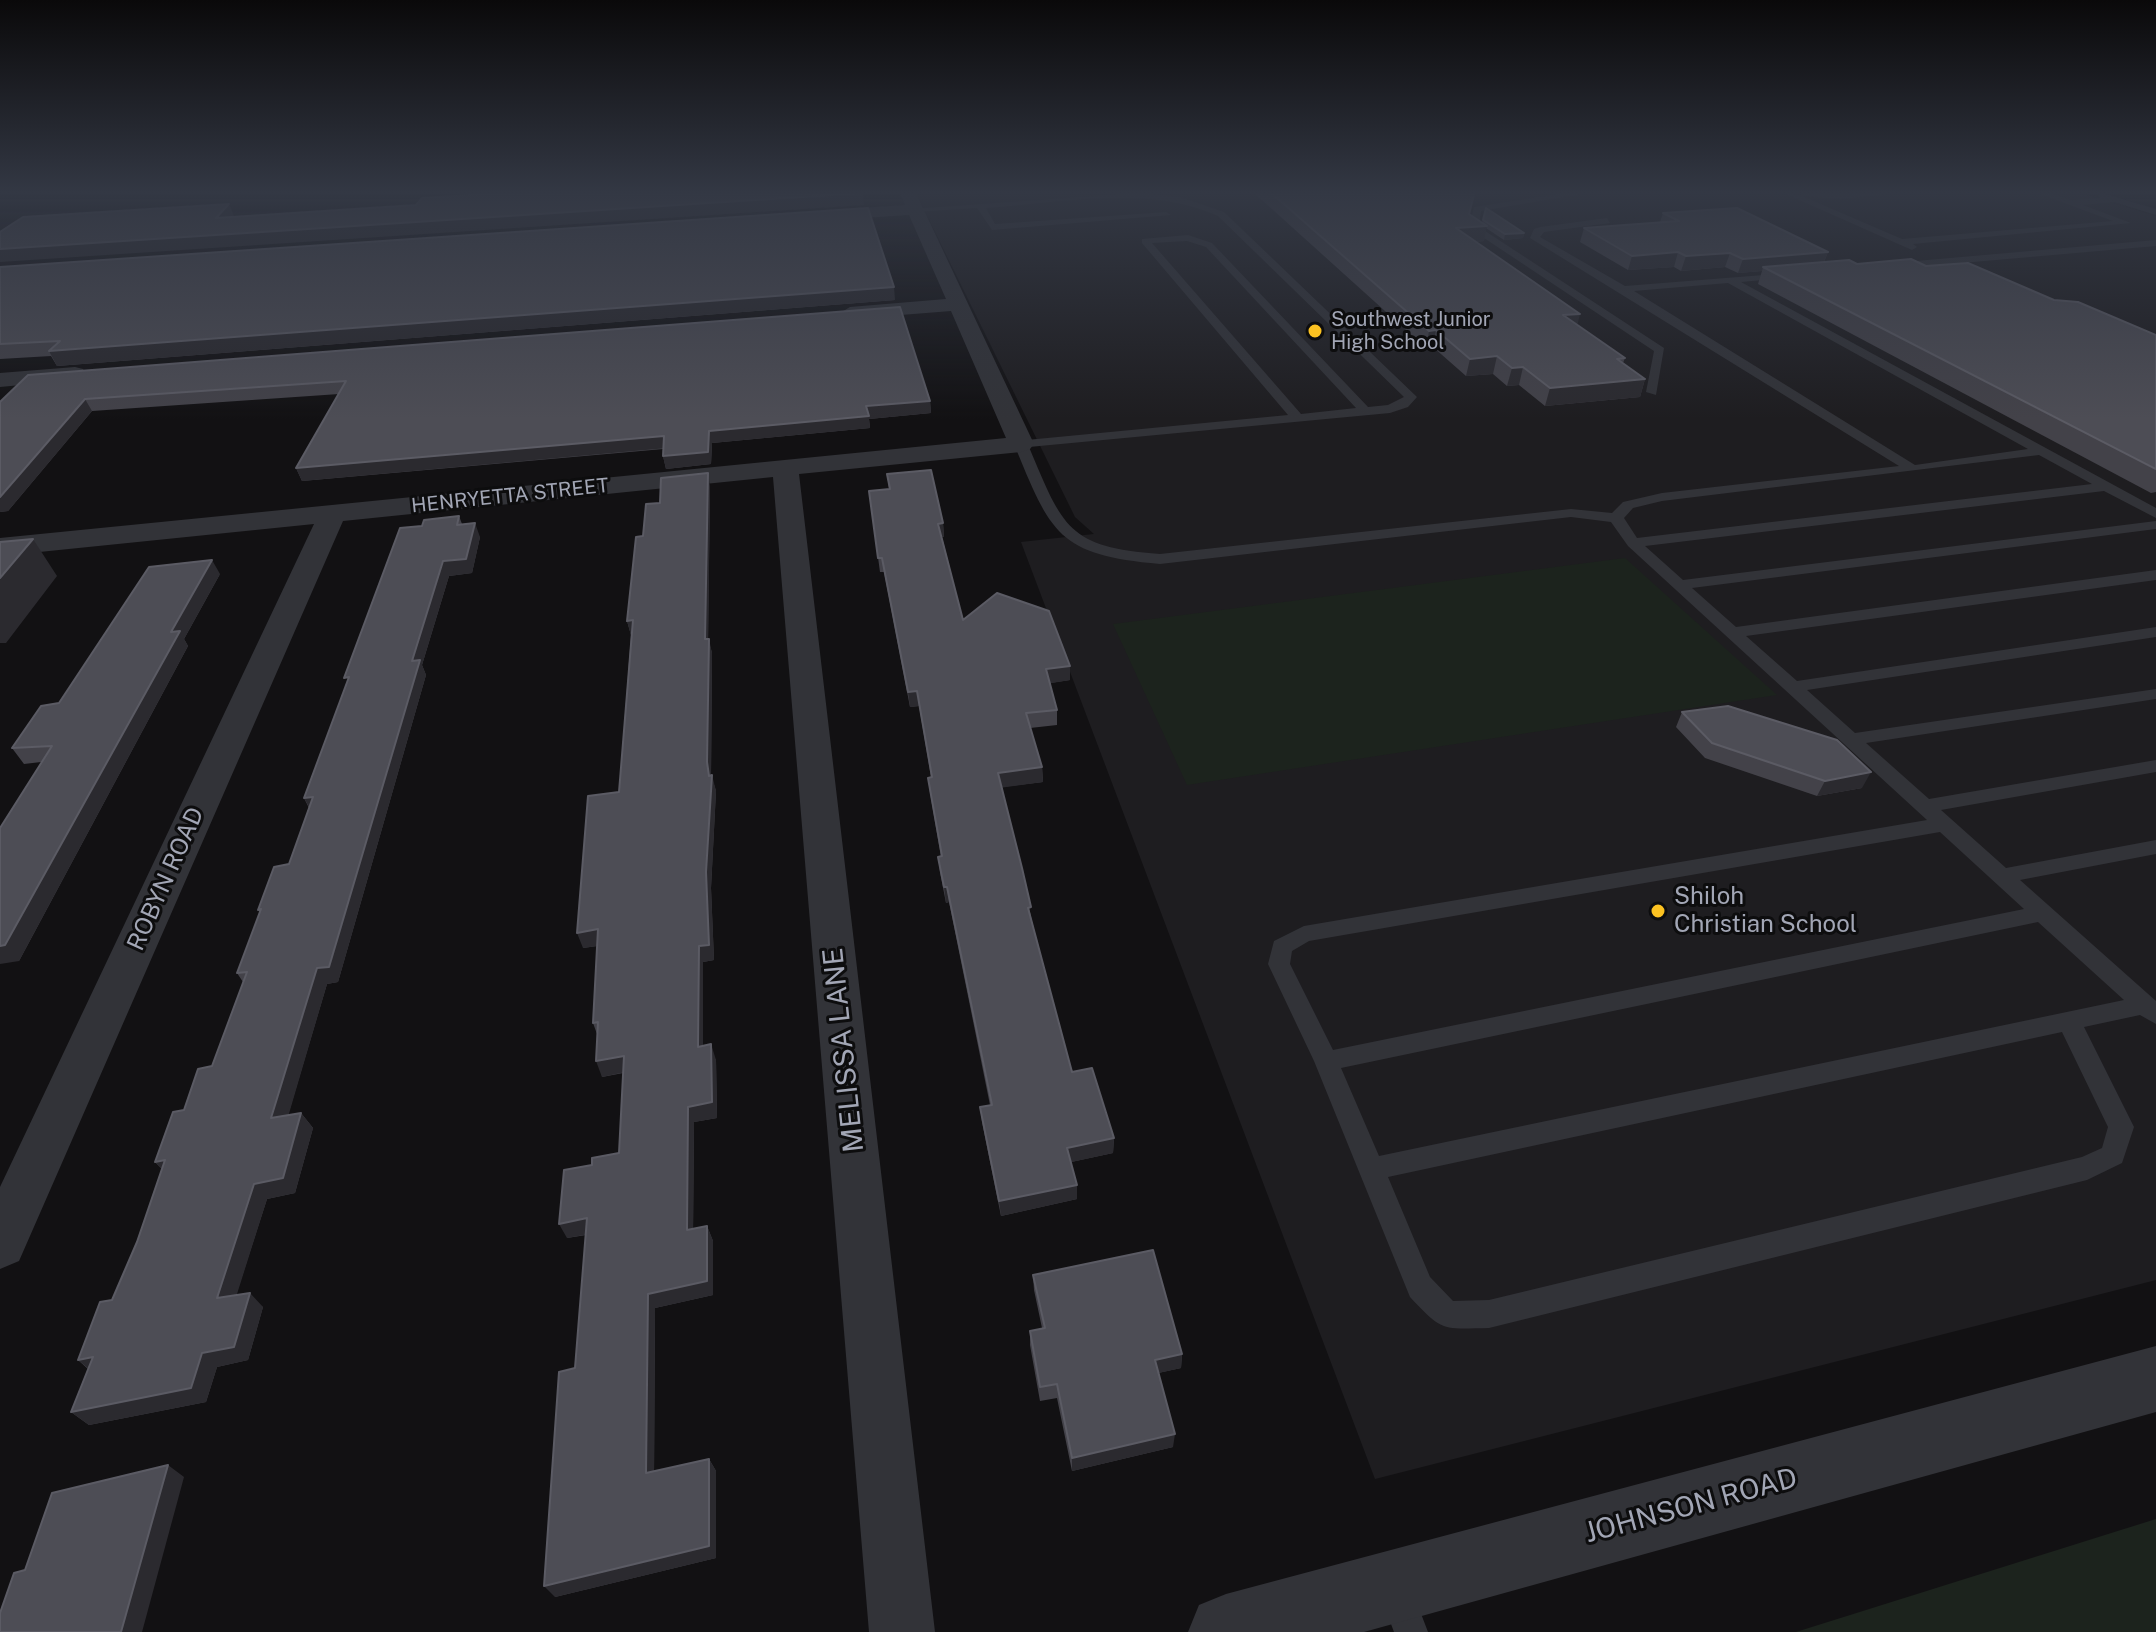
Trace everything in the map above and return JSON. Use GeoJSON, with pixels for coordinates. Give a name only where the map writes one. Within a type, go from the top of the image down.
{"type":"FeatureCollection","features":[{"type":"Feature","properties":{"kind":"street"},"geometry":{"type":"LineString","coordinates":[[942,267],[1021,444]]}},
{"type":"Feature","properties":{"kind":"street"},"geometry":{"type":"LineString","coordinates":[[833,314],[959,304]]}},
{"type":"Feature","properties":{"kind":"street"},"geometry":{"type":"LineString","coordinates":[[0,380],[94,373]]}},
{"type":"Feature","properties":{"kind":"street","name":"HENRYETTA STREET"},"geometry":{"type":"LineString","coordinates":[[0,547],[1021,444]]}},
{"type":"Feature","properties":{"kind":"street","name":"MELISSA LANE"},"geometry":{"type":"LineString","coordinates":[[785,468],[902,1632]]}},
{"type":"Feature","properties":{"kind":"street","name":"ROBYN ROAD"},"geometry":{"type":"LineString","coordinates":[[0,1244],[332,514]]}},
{"type":"Feature","properties":{"kind":"street","name":"JOHNSON ROAD"},"geometry":{"type":"LineString","coordinates":[[1226,1632],[1402,1609],[2156,1379]]}},
{"type":"Feature","properties":{"kind":"lane"},"geometry":{"type":"LineString","coordinates":[[1168,267],[1297,417]]}},
{"type":"Feature","properties":{"kind":"lane"},"geometry":{"type":"LineString","coordinates":[[1230,267],[1365,411]]}},
{"type":"Feature","properties":{"kind":"lane"},"geometry":{"type":"LineString","coordinates":[[1274,267],[1411,397],[1404,404],[1365,411],[1021,444],[1053,518],[1066,535],[1092,550],[1124,557],[1160,559],[1571,513],[1616,518],[1633,543],[2150,1010]]}},
{"type":"Feature","properties":{"kind":"lane"},"geometry":{"type":"LineString","coordinates":[[1534,267],[1660,350],[1652,392]]}},
{"type":"Feature","properties":{"kind":"lane"},"geometry":{"type":"LineString","coordinates":[[1585,267],[1913,469]]}},
{"type":"Feature","properties":{"kind":"lane"},"geometry":{"type":"LineString","coordinates":[[1623,289],[1807,273]]}},
{"type":"Feature","properties":{"kind":"lane"},"geometry":{"type":"LineString","coordinates":[[1730,280],[2156,514]]}},
{"type":"Feature","properties":{"kind":"lane"},"geometry":{"type":"LineString","coordinates":[[1616,518],[1628,505],[1662,497],[2042,451]]}},
{"type":"Feature","properties":{"kind":"lane"},"geometry":{"type":"LineString","coordinates":[[1633,543],[2106,487]]}},
{"type":"Feature","properties":{"kind":"lane"},"geometry":{"type":"LineString","coordinates":[[1679,585],[2156,525]]}},
{"type":"Feature","properties":{"kind":"lane"},"geometry":{"type":"LineString","coordinates":[[1731,633],[2156,575]]}},
{"type":"Feature","properties":{"kind":"lane"},"geometry":{"type":"LineString","coordinates":[[1792,687],[2156,632]]}},
{"type":"Feature","properties":{"kind":"lane"},"geometry":{"type":"LineString","coordinates":[[1851,739],[2156,694]]}},
{"type":"Feature","properties":{"kind":"lane"},"geometry":{"type":"LineString","coordinates":[[1924,806],[2156,766]]}},
{"type":"Feature","properties":{"kind":"lane"},"geometry":{"type":"LineString","coordinates":[[1944,824],[1304,934],[1282,947],[1279,964],[1326,1061],[1420,1287],[1447,1315],[1489,1314],[2087,1168],[2113,1155],[2121,1127],[2069,1021]]}},
{"type":"Feature","properties":{"kind":"lane"},"geometry":{"type":"LineString","coordinates":[[2001,876],[2156,847]]}},
{"type":"Feature","properties":{"kind":"lane"},"geometry":{"type":"LineString","coordinates":[[1326,1061],[2042,913]]}},
{"type":"Feature","properties":{"kind":"lane"},"geometry":{"type":"LineString","coordinates":[[1371,1169],[2069,1021],[2150,1010]]}},
{"type":"Feature","properties":{"kind":"shaded area","name":"Shiloh Christian School"},"geometry":{"type":"Polygon","coordinates":[[[952,267],[2156,267],[2156,1280],[1375,1479],[1021,542],[1094,534],[1075,517],[952,267]]]}},
{"type":"Feature","properties":{"kind":"shaded area"},"geometry":{"type":"Polygon","coordinates":[[[1625,558],[1777,695],[1187,785],[1113,624],[1625,558]]]}},
{"type":"Feature","properties":{"kind":"shaded area"},"geometry":{"type":"Polygon","coordinates":[[[2156,1519],[2156,1632],[1796,1632],[2156,1519]]]}},
{"type":"Feature","properties":{"kind":"building"},"geometry":{"type":"Polygon","coordinates":[[[0,267],[887,267],[894,287],[49,351],[60,341],[0,344],[0,267]]]}},
{"type":"Feature","properties":{"kind":"building"},"geometry":{"type":"Polygon","coordinates":[[[1356,267],[1512,267],[1580,314],[1563,315],[1625,358],[1617,359],[1645,379],[1550,388],[1523,367],[1512,368],[1497,356],[1470,359],[1436,330],[1429,331],[1356,267]]]}},
{"type":"Feature","properties":{"kind":"building"},"geometry":{"type":"Polygon","coordinates":[[[1763,267],[1978,267],[2054,300],[2078,302],[2156,335],[2156,469],[1763,267]]]}},
{"type":"Feature","properties":{"kind":"building"},"geometry":{"type":"Polygon","coordinates":[[[900,307],[930,401],[866,406],[869,416],[709,431],[708,452],[663,456],[664,436],[296,468],[346,381],[85,399],[0,497],[0,402],[28,375],[900,307]]]}},
{"type":"Feature","properties":{"kind":"building"},"geometry":{"type":"Polygon","coordinates":[[[931,470],[943,523],[938,524],[963,620],[997,593],[1049,611],[1070,666],[1046,669],[1057,710],[1026,713],[1042,767],[998,773],[1031,907],[1028,908],[1072,1072],[1092,1068],[1114,1138],[1067,1148],[1077,1185],[999,1201],[980,1107],[992,1105],[947,887],[944,887],[938,857],[942,856],[917,691],[908,692],[882,558],[878,558],[869,491],[890,489],[887,474],[931,470]]]}},
{"type":"Feature","properties":{"kind":"building"},"geometry":{"type":"Polygon","coordinates":[[[708,473],[705,639],[709,639],[707,762],[709,776],[712,775],[706,872],[709,945],[699,946],[698,1047],[711,1044],[712,1102],[688,1107],[687,1230],[707,1226],[707,1281],[648,1294],[646,1473],[709,1459],[709,1546],[544,1586],[559,1372],[575,1368],[587,1218],[559,1224],[564,1170],[592,1165],[592,1158],[619,1153],[624,1056],[596,1061],[598,1022],[593,1023],[598,929],[577,933],[588,796],[619,792],[633,620],[627,621],[636,537],[643,536],[646,504],[660,503],[661,478],[708,473]]]}},
{"type":"Feature","properties":{"kind":"building"},"geometry":{"type":"Polygon","coordinates":[[[459,516],[457,525],[475,523],[466,559],[443,561],[412,661],[420,660],[329,967],[317,968],[271,1118],[301,1113],[283,1178],[254,1184],[217,1298],[250,1293],[234,1347],[202,1353],[191,1388],[71,1412],[93,1357],[78,1360],[100,1302],[112,1300],[137,1242],[165,1160],[155,1162],[173,1112],[184,1110],[198,1069],[212,1066],[247,972],[237,973],[274,867],[289,864],[313,797],[304,798],[349,677],[344,678],[400,528],[422,526],[424,520],[459,516]]]}},
{"type":"Feature","properties":{"kind":"building"},"geometry":{"type":"Polygon","coordinates":[[[33,539],[0,578],[0,542],[33,539]]]}},
{"type":"Feature","properties":{"kind":"building"},"geometry":{"type":"Polygon","coordinates":[[[212,560],[171,632],[180,631],[5,945],[0,946],[0,828],[52,746],[12,748],[41,706],[59,703],[149,567],[212,560]]]}},
{"type":"Feature","properties":{"kind":"building"},"geometry":{"type":"Polygon","coordinates":[[[1728,706],[1837,740],[1871,772],[1825,781],[1712,743],[1682,712],[1728,706]]]}},
{"type":"Feature","properties":{"kind":"building"},"geometry":{"type":"Polygon","coordinates":[[[1153,1250],[1182,1354],[1155,1360],[1175,1434],[1072,1458],[1057,1384],[1040,1387],[1030,1331],[1045,1328],[1033,1275],[1153,1250]]]}},
{"type":"Feature","properties":{"kind":"building"},"geometry":{"type":"Polygon","coordinates":[[[168,1465],[121,1632],[0,1632],[0,1613],[14,1573],[25,1570],[52,1493],[168,1465]]]}},
{"type":"Feature","properties":{"kind":"place","name":"Southwest Junior High School"},"geometry":{"type":"Point","coordinates":[1315,331]}},
{"type":"Feature","properties":{"kind":"place","name":"Shiloh Christian School"},"geometry":{"type":"Point","coordinates":[1658,911]}}]}
